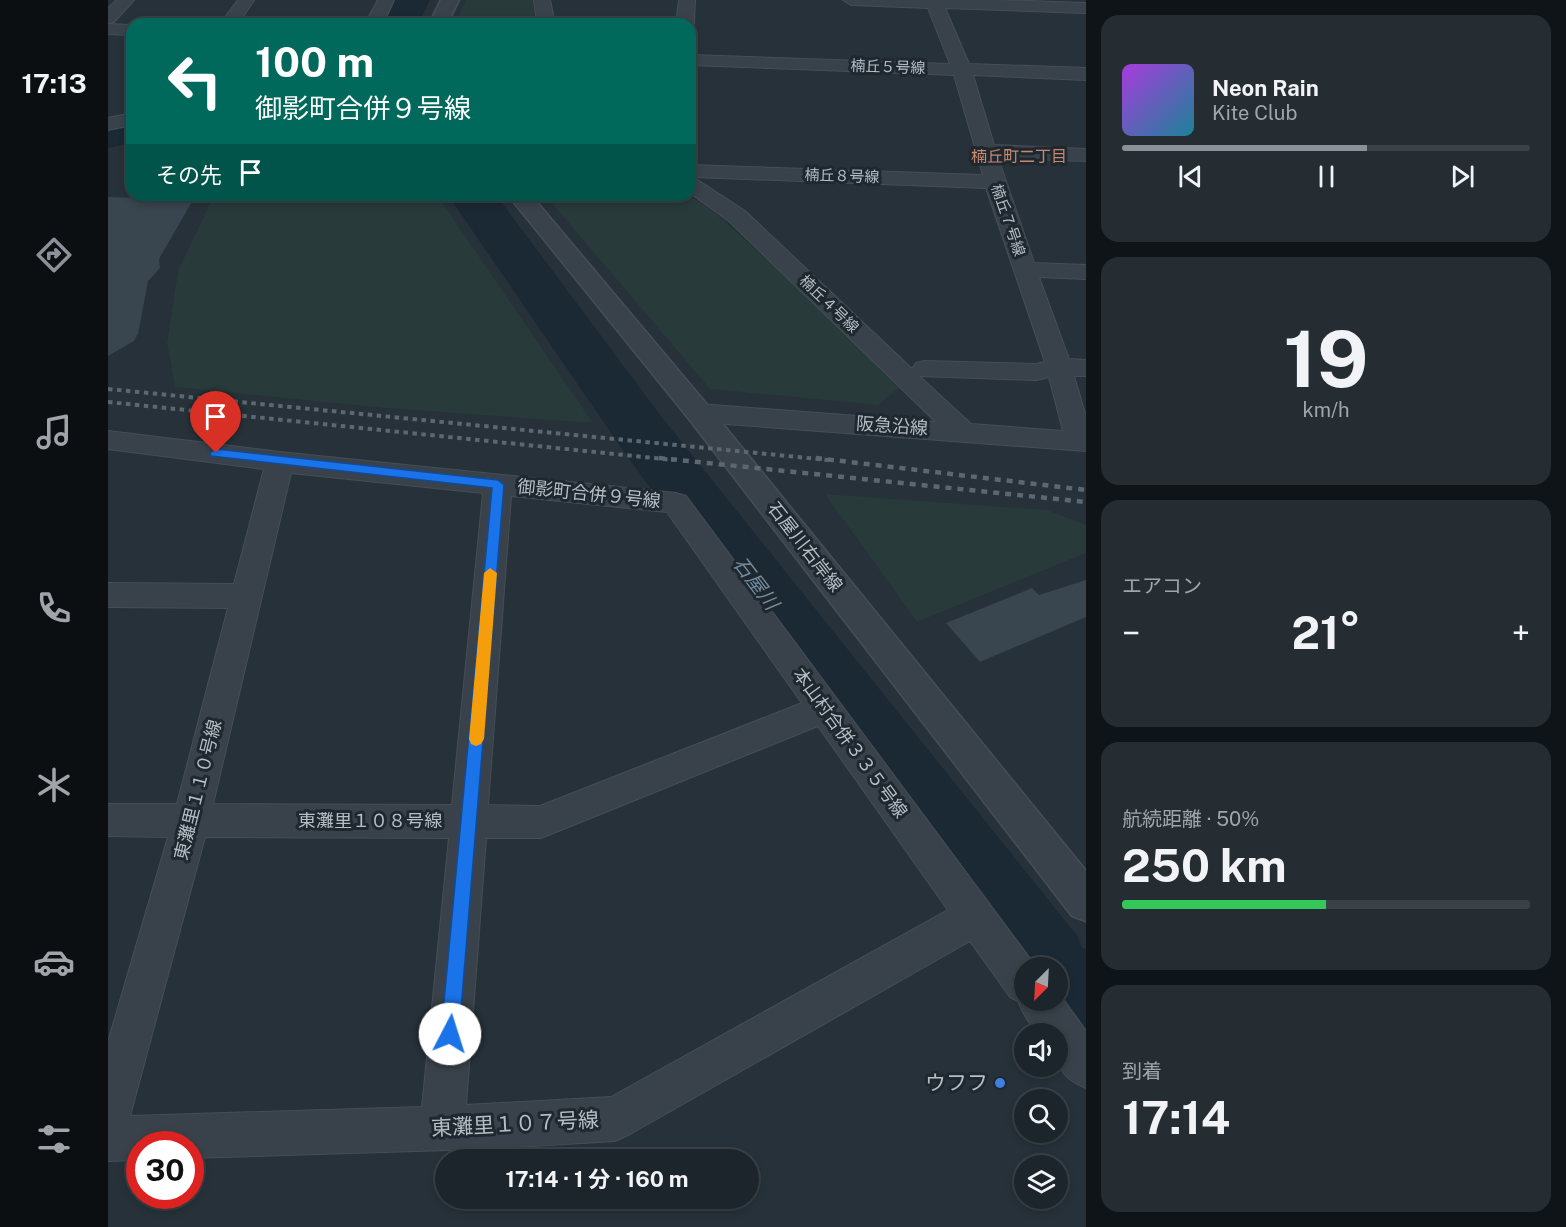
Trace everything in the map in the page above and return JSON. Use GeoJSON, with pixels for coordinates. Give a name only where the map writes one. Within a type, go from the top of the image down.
{"type":"FeatureCollection","features":[{"type":"Feature","properties":{"kind":"street"},"geometry":{"type":"LineString","coordinates":[[108,18],[126,0]]}},
{"type":"Feature","properties":{"kind":"street"},"geometry":{"type":"LineString","coordinates":[[233,18],[246,0]]}},
{"type":"Feature","properties":{"kind":"street"},"geometry":{"type":"LineString","coordinates":[[377,18],[386,0]]}},
{"type":"Feature","properties":{"kind":"street"},"geometry":{"type":"LineString","coordinates":[[441,18],[450,0]]}},
{"type":"Feature","properties":{"kind":"street"},"geometry":{"type":"LineString","coordinates":[[542,0],[545,18]]}},
{"type":"Feature","properties":{"kind":"street"},"geometry":{"type":"LineString","coordinates":[[686,18],[687,0]]}},
{"type":"Feature","properties":{"kind":"street"},"geometry":{"type":"LineString","coordinates":[[850,0],[934,1],[1086,8]]}},
{"type":"Feature","properties":{"kind":"street","name":"楠丘７号線"},"geometry":{"type":"LineString","coordinates":[[934,1],[962,70],[995,182],[1083,442]]}},
{"type":"Feature","properties":{"kind":"street"},"geometry":{"type":"LineString","coordinates":[[108,29],[126,30]]}},
{"type":"Feature","properties":{"kind":"street","name":"楠丘５号線"},"geometry":{"type":"LineString","coordinates":[[696,60],[1086,74]]}},
{"type":"Feature","properties":{"kind":"street"},"geometry":{"type":"LineString","coordinates":[[108,124],[126,120]]}},
{"type":"Feature","properties":{"kind":"street"},"geometry":{"type":"LineString","coordinates":[[986,151],[1086,155]]}},
{"type":"Feature","properties":{"kind":"street","name":"楠丘８号線"},"geometry":{"type":"LineString","coordinates":[[696,171],[995,182]]}},
{"type":"Feature","properties":{"kind":"street","name":"楠丘４号線"},"geometry":{"type":"LineString","coordinates":[[696,187],[737,216],[962,431]]}},
{"type":"Feature","properties":{"kind":"street","name":"石屋川右岸線"},"geometry":{"type":"LineString","coordinates":[[524,201],[699,413],[1086,902]]}},
{"type":"Feature","properties":{"kind":"street"},"geometry":{"type":"LineString","coordinates":[[1026,269],[1086,272]]}},
{"type":"Feature","properties":{"kind":"street"},"geometry":{"type":"LineString","coordinates":[[925,369],[1036,372],[1059,367],[1086,368]]}},
{"type":"Feature","properties":{"kind":"street","name":"阪急沿線"},"geometry":{"type":"LineString","coordinates":[[699,413],[962,431],[1083,442]]}},
{"type":"Feature","properties":{"kind":"street","name":"御影町合併９号線"},"geometry":{"type":"LineString","coordinates":[[108,440],[280,462],[676,503]]}},
{"type":"Feature","properties":{"kind":"street","name":"東灘里１１０号線"},"geometry":{"type":"LineString","coordinates":[[108,1117],[191,820],[280,462]]}},
{"type":"Feature","properties":{"kind":"street"},"geometry":{"type":"LineString","coordinates":[[442,1128],[498,485]]}},
{"type":"Feature","properties":{"kind":"street","name":"本山村合併３３５号線"},"geometry":{"type":"LineString","coordinates":[[676,503],[1014,968]]}},
{"type":"Feature","properties":{"kind":"street"},"geometry":{"type":"LineString","coordinates":[[108,595],[247,596]]}},
{"type":"Feature","properties":{"kind":"street","name":"東灘里１０８号線"},"geometry":{"type":"LineString","coordinates":[[108,820],[541,822],[825,708]]}},
{"type":"Feature","properties":{"kind":"street","name":"東灘里１０７号線"},"geometry":{"type":"LineString","coordinates":[[108,1139],[442,1128],[615,1119],[976,915]]}},
{"type":"Feature","properties":{"kind":"street"},"geometry":{"type":"LineString","coordinates":[[1046,1011],[1086,1067]]}},
{"type":"Feature","properties":{"kind":"shaded area"},"geometry":{"type":"Polygon","coordinates":[[[466,0],[533,0],[534,18],[458,18],[466,0]]]}},
{"type":"Feature","properties":{"kind":"shaded area"},"geometry":{"type":"Polygon","coordinates":[[[696,200],[714,212],[774,266],[899,388],[878,405],[710,389],[550,201],[696,200]]]}},
{"type":"Feature","properties":{"kind":"shaded area"},"geometry":{"type":"Polygon","coordinates":[[[211,201],[441,201],[593,423],[384,408],[175,387],[167,343],[178,271],[211,201]]]}},
{"type":"Feature","properties":{"kind":"shaded area"},"geometry":{"type":"Polygon","coordinates":[[[825,494],[1047,510],[1086,525],[1086,553],[917,622],[825,494]]]}},
{"type":"Feature","properties":{"kind":"building"},"geometry":{"type":"Polygon","coordinates":[[[108,197],[126,198],[126,201],[192,201],[159,259],[160,268],[148,281],[138,334],[134,341],[108,356],[108,197]]]}},
{"type":"Feature","properties":{"kind":"building"},"geometry":{"type":"Polygon","coordinates":[[[1086,580],[1086,617],[980,662],[946,623],[1032,588],[1039,595],[1086,580]]]}},
{"type":"Feature","properties":{"kind":"waterway","name":"石屋川"},"geometry":{"type":"LineString","coordinates":[[402,18],[411,0]]}},
{"type":"Feature","properties":{"kind":"waterway"},"geometry":{"type":"LineString","coordinates":[[108,135],[126,131]]}},
{"type":"Feature","properties":{"kind":"waterway","name":"石屋川"},"geometry":{"type":"LineString","coordinates":[[476,201],[639,429],[1038,957]]}},
{"type":"Feature","properties":{"kind":"waterway","name":"石屋川"},"geometry":{"type":"LineString","coordinates":[[1068,996],[1086,1020]]}},
{"type":"Feature","properties":{"kind":"railway"},"geometry":{"type":"LineString","coordinates":[[108,389],[828,460]]}},
{"type":"Feature","properties":{"kind":"railway"},"geometry":{"type":"LineString","coordinates":[[108,402],[673,460]]}},
{"type":"Feature","properties":{"kind":"railway"},"geometry":{"type":"LineString","coordinates":[[659,458],[1086,502]]}},
{"type":"Feature","properties":{"kind":"railway"},"geometry":{"type":"LineString","coordinates":[[816,458],[1086,490]]}},
{"type":"Feature","properties":{"kind":"slow traffic"},"geometry":{"type":"LineString","coordinates":[[476,739],[490,573]]}},
{"type":"Feature","properties":{"kind":"place","name":"ウフフ"},"geometry":{"type":"Point","coordinates":[1000,1083]}},
{"type":"Feature","properties":{"kind":"district","name":"楠丘町二丁目"},"geometry":{"type":"Point","coordinates":[1019,156]}},
{"type":"Feature","properties":{"kind":"route"},"geometry":{"type":"LineString","coordinates":[[216,453],[498,485],[450,1034]]}}]}
